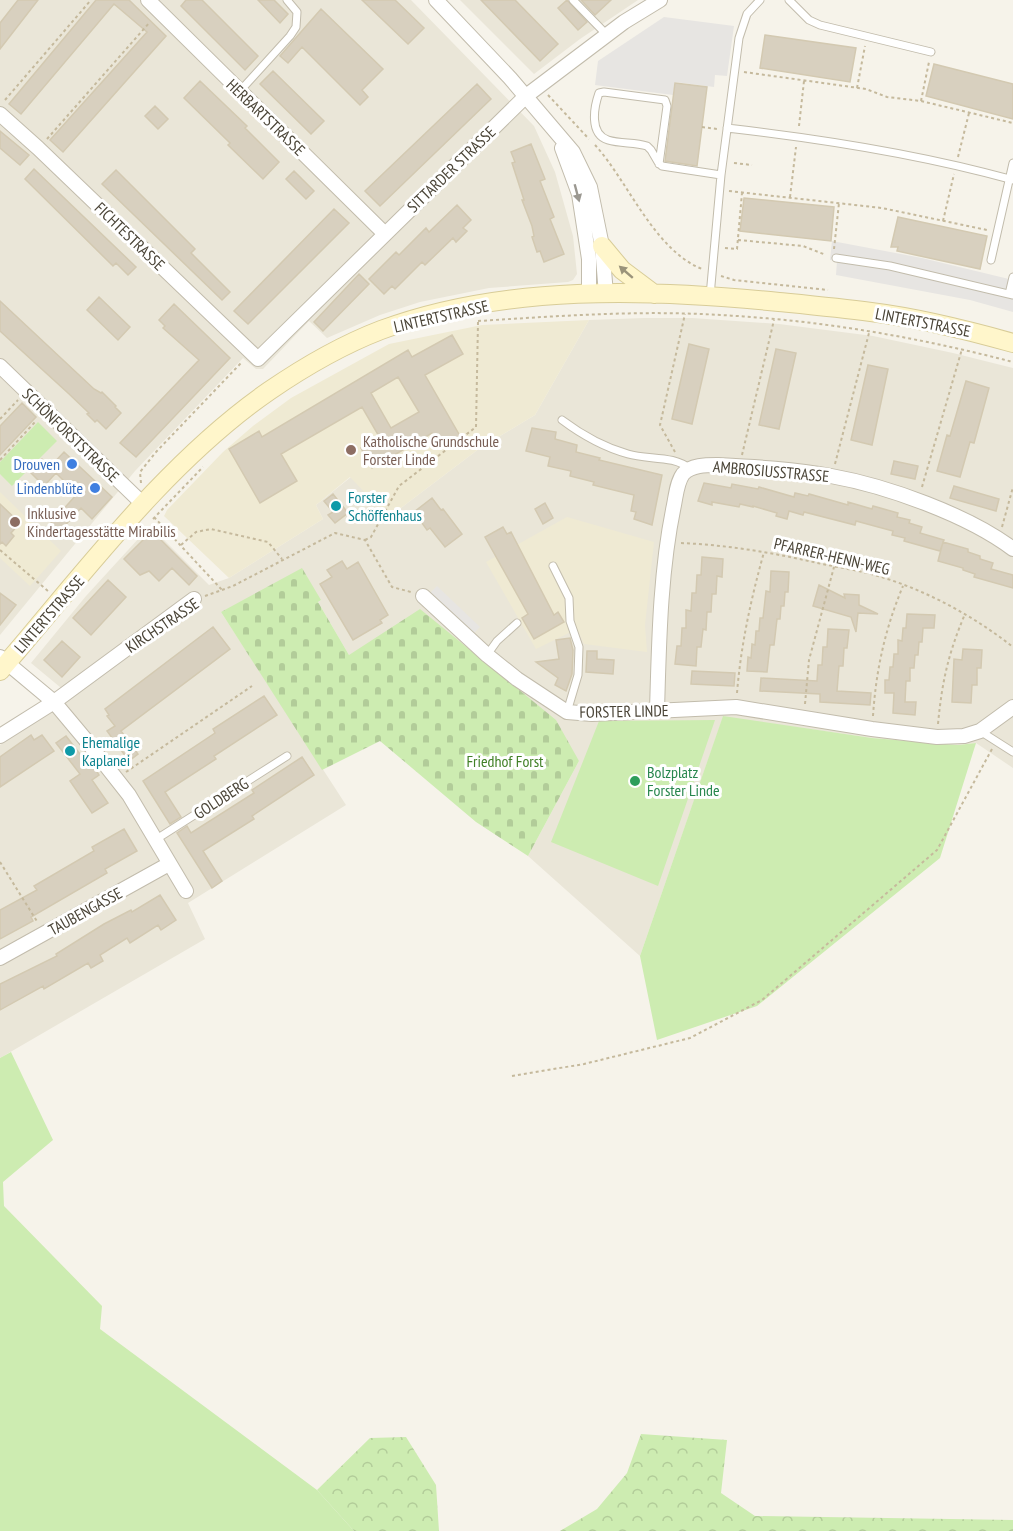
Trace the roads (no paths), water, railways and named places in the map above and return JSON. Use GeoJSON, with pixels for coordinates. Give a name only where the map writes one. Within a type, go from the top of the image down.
{"type":"FeatureCollection","features":[{"type":"Feature","properties":{"kind":"main road"},"geometry":{"type":"LineString","coordinates":[[602,246],[622,270],[654,294]]}},
{"type":"Feature","properties":{"kind":"main road","name":"LINTERTSTRASSE"},"geometry":{"type":"LineString","coordinates":[[2,664],[149,510],[223,425],[305,367],[382,330],[423,318],[478,313],[533,298],[598,294],[654,294],[710,296],[874,312],[968,331],[1013,343]]}},
{"type":"Feature","properties":{"kind":"street","name":"HERBARTSTRASSE"},"geometry":{"type":"LineString","coordinates":[[148,0],[384,233]]}},
{"type":"Feature","properties":{"kind":"street"},"geometry":{"type":"LineString","coordinates":[[436,0],[526,96],[573,152],[590,187],[602,246],[598,294]]}},
{"type":"Feature","properties":{"kind":"street","name":"SITTARDER STRASSE"},"geometry":{"type":"LineString","coordinates":[[255,355],[526,96],[624,22],[660,0]]}},
{"type":"Feature","properties":{"kind":"street","name":"FICHTESTRASSE"},"geometry":{"type":"LineString","coordinates":[[0,114],[39,148],[255,355]]}},
{"type":"Feature","properties":{"kind":"street"},"geometry":{"type":"LineString","coordinates":[[559,137],[579,194],[589,259],[598,294]]}},
{"type":"Feature","properties":{"kind":"street","name":"SCHÖNFORSTSTRASSE"},"geometry":{"type":"LineString","coordinates":[[0,366],[149,510]]}},
{"type":"Feature","properties":{"kind":"street","name":"AMBROSIUSSTRASSE"},"geometry":{"type":"LineString","coordinates":[[657,711],[666,542],[680,480],[686,465],[740,466],[832,476],[877,487],[958,518],[999,539],[1013,549]]}},
{"type":"Feature","properties":{"kind":"street","name":"FORSTER LINDE"},"geometry":{"type":"LineString","coordinates":[[423,596],[487,655],[517,679],[567,712],[592,714],[736,707],[937,737],[964,736],[980,731],[1013,707]]}},
{"type":"Feature","properties":{"kind":"street","name":"KIRCHSTRASSE"},"geometry":{"type":"LineString","coordinates":[[0,736],[54,702],[194,599]]}},
{"type":"Feature","properties":{"kind":"street"},"geometry":{"type":"LineString","coordinates":[[2,664],[54,702],[116,778],[129,795],[186,891]]}},
{"type":"Feature","properties":{"kind":"street","name":"TAUBENGASSE"},"geometry":{"type":"LineString","coordinates":[[0,958],[169,864]]}},
{"type":"Feature","properties":{"kind":"lane"},"geometry":{"type":"LineString","coordinates":[[240,92],[296,27],[297,12],[286,0]]}},
{"type":"Feature","properties":{"kind":"lane"},"geometry":{"type":"LineString","coordinates":[[573,0],[607,35]]}},
{"type":"Feature","properties":{"kind":"lane"},"geometry":{"type":"LineString","coordinates":[[710,296],[722,161],[742,25],[747,14],[760,0]]}},
{"type":"Feature","properties":{"kind":"lane"},"geometry":{"type":"LineString","coordinates":[[789,0],[809,20],[820,25],[931,52]]}},
{"type":"Feature","properties":{"kind":"lane"},"geometry":{"type":"LineString","coordinates":[[660,164],[667,106],[665,100],[599,93],[594,122],[606,139],[647,146],[660,164],[669,168],[721,175]]}},
{"type":"Feature","properties":{"kind":"lane"},"geometry":{"type":"LineString","coordinates":[[727,129],[843,144],[913,156],[1011,179]]}},
{"type":"Feature","properties":{"kind":"lane"},"geometry":{"type":"LineString","coordinates":[[991,260],[1013,163]]}},
{"type":"Feature","properties":{"kind":"lane"},"geometry":{"type":"LineString","coordinates":[[835,258],[890,266],[1011,294],[1013,277]]}},
{"type":"Feature","properties":{"kind":"lane"},"geometry":{"type":"LineString","coordinates":[[562,420],[584,436],[628,454],[686,465]]}},
{"type":"Feature","properties":{"kind":"lane"},"geometry":{"type":"LineString","coordinates":[[553,566],[569,598],[570,621],[579,647],[578,675],[567,712]]}},
{"type":"Feature","properties":{"kind":"lane"},"geometry":{"type":"LineString","coordinates":[[487,655],[497,641],[517,623]]}},
{"type":"Feature","properties":{"kind":"lane"},"geometry":{"type":"LineString","coordinates":[[980,731],[1013,752]]}},
{"type":"Feature","properties":{"kind":"lane","name":"GOLDBERG"},"geometry":{"type":"LineString","coordinates":[[156,840],[287,756]]}},
{"type":"Feature","properties":{"kind":"place","name":"Katholische Grundschule Forster Linde"},"geometry":{"type":"Point","coordinates":[351,450]}},
{"type":"Feature","properties":{"kind":"place","name":"Drouven"},"geometry":{"type":"Point","coordinates":[72,464]}},
{"type":"Feature","properties":{"kind":"place","name":"Lindenblüte"},"geometry":{"type":"Point","coordinates":[95,488]}},
{"type":"Feature","properties":{"kind":"place","name":"Forster Schöffenhaus"},"geometry":{"type":"Point","coordinates":[336,506]}},
{"type":"Feature","properties":{"kind":"place","name":"Inklusive Kindertagesstätte Mirabilis"},"geometry":{"type":"Point","coordinates":[15,522]}},
{"type":"Feature","properties":{"kind":"place","name":"Ehemalige Kaplanei"},"geometry":{"type":"Point","coordinates":[70,751]}},
{"type":"Feature","properties":{"kind":"place","name":"Bolzplatz Forster Linde"},"geometry":{"type":"Point","coordinates":[635,781]}},
{"type":"Feature","properties":{"kind":"park label","name":"Friedhof Forst"},"geometry":{"type":"Point","coordinates":[505,761]}}]}
